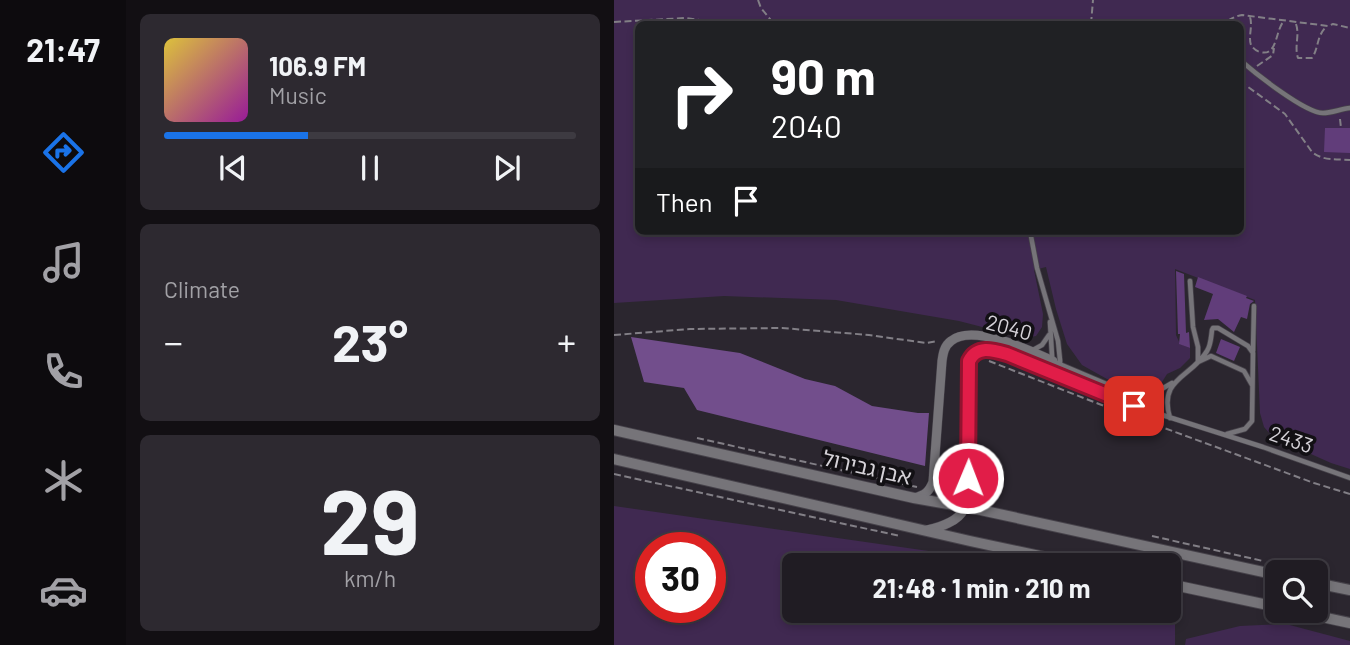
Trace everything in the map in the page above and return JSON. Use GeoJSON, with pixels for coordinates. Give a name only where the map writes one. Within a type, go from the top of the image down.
{"type":"FeatureCollection","features":[{"type":"Feature","properties":{"kind":"street","name":"2040"},"geometry":{"type":"LineString","coordinates":[[930,490],[935,471],[942,361],[948,343],[957,338],[981,336],[1027,349],[1056,363]]}},
{"type":"Feature","properties":{"kind":"street","name":"2040"},"geometry":{"type":"LineString","coordinates":[[964,508],[968,478],[969,361],[973,354],[977,351],[996,351],[1054,373]]}},
{"type":"Feature","properties":{"kind":"street","name":"אבן גבירול"},"geometry":{"type":"LineString","coordinates":[[614,430],[914,498],[1265,572]]}},
{"type":"Feature","properties":{"kind":"street"},"geometry":{"type":"LineString","coordinates":[[614,459],[1029,553]]}},
{"type":"Feature","properties":{"kind":"street"},"geometry":{"type":"LineString","coordinates":[[914,498],[930,490]]}},
{"type":"Feature","properties":{"kind":"street"},"geometry":{"type":"LineString","coordinates":[[926,530],[954,520],[964,508]]}},
{"type":"Feature","properties":{"kind":"street"},"geometry":{"type":"LineString","coordinates":[[1328,585],[1350,590]]}},
{"type":"Feature","properties":{"kind":"street"},"geometry":{"type":"LineString","coordinates":[[1181,587],[1265,604]]}},
{"type":"Feature","properties":{"kind":"street"},"geometry":{"type":"LineString","coordinates":[[1328,618],[1350,623]]}},
{"type":"Feature","properties":{"kind":"lane"},"geometry":{"type":"LineString","coordinates":[[1244,63],[1261,78],[1322,114],[1350,108]]}},
{"type":"Feature","properties":{"kind":"lane"},"geometry":{"type":"LineString","coordinates":[[1031,235],[1037,268],[1058,341],[1054,373]]}},
{"type":"Feature","properties":{"kind":"lane"},"geometry":{"type":"LineString","coordinates":[[1190,281],[1198,362]]}},
{"type":"Feature","properties":{"kind":"lane"},"geometry":{"type":"LineString","coordinates":[[1221,434],[1245,429],[1253,416],[1254,306]]}},
{"type":"Feature","properties":{"kind":"lane"},"geometry":{"type":"LineString","coordinates":[[1050,314],[1056,363]]}},
{"type":"Feature","properties":{"kind":"lane"},"geometry":{"type":"LineString","coordinates":[[1027,349],[1038,348],[1046,341],[1050,327]]}},
{"type":"Feature","properties":{"kind":"lane"},"geometry":{"type":"LineString","coordinates":[[1171,419],[1167,401],[1170,390],[1175,381],[1207,351],[1215,327],[1248,346],[1253,353]]}},
{"type":"Feature","properties":{"kind":"lane"},"geometry":{"type":"LineString","coordinates":[[1198,362],[1211,356],[1244,371],[1254,389]]}},
{"type":"Feature","properties":{"kind":"lane","name":"2040"},"geometry":{"type":"LineString","coordinates":[[1056,363],[1135,396],[1153,394],[1175,381]]}},
{"type":"Feature","properties":{"kind":"lane","name":"2040"},"geometry":{"type":"LineString","coordinates":[[1054,373],[1097,392],[1221,434]]}},
{"type":"Feature","properties":{"kind":"lane","name":"2433"},"geometry":{"type":"LineString","coordinates":[[1221,434],[1350,478]]}},
{"type":"Feature","properties":{"kind":"path"},"geometry":{"type":"LineString","coordinates":[[758,0],[760,8],[771,21]]}},
{"type":"Feature","properties":{"kind":"path"},"geometry":{"type":"LineString","coordinates":[[1091,21],[1093,0]]}},
{"type":"Feature","properties":{"kind":"path"},"geometry":{"type":"LineString","coordinates":[[1227,21],[1242,15],[1328,26]]}},
{"type":"Feature","properties":{"kind":"path"},"geometry":{"type":"LineString","coordinates":[[1250,16],[1250,43],[1254,49],[1260,53],[1268,52],[1274,47]]}},
{"type":"Feature","properties":{"kind":"path"},"geometry":{"type":"LineString","coordinates":[[614,22],[685,18],[706,21]]}},
{"type":"Feature","properties":{"kind":"path"},"geometry":{"type":"LineString","coordinates":[[1251,69],[1273,55],[1279,26],[1284,21]]}},
{"type":"Feature","properties":{"kind":"path"},"geometry":{"type":"LineString","coordinates":[[1295,22],[1298,58],[1305,59],[1312,58],[1316,53],[1318,38],[1328,26],[1333,24],[1350,28]]}},
{"type":"Feature","properties":{"kind":"path"},"geometry":{"type":"LineString","coordinates":[[1244,84],[1285,114],[1317,156],[1324,159],[1350,160]]}},
{"type":"Feature","properties":{"kind":"path"},"geometry":{"type":"LineString","coordinates":[[1340,109],[1341,128]]}},
{"type":"Feature","properties":{"kind":"path"},"geometry":{"type":"LineString","coordinates":[[614,335],[690,329],[757,328],[841,332],[926,343],[941,340]]}},
{"type":"Feature","properties":{"kind":"path"},"geometry":{"type":"LineString","coordinates":[[969,361],[974,363],[982,358],[1099,404],[1350,494]]}},
{"type":"Feature","properties":{"kind":"path"},"geometry":{"type":"LineString","coordinates":[[694,437],[930,490]]}},
{"type":"Feature","properties":{"kind":"path"},"geometry":{"type":"LineString","coordinates":[[614,474],[906,538]]}},
{"type":"Feature","properties":{"kind":"shaded area"},"geometry":{"type":"Polygon","coordinates":[[[614,0],[1350,0],[1350,469],[1273,437],[1264,427],[1260,413],[1255,300],[1175,269],[1176,335],[1180,344],[1190,348],[1190,358],[1180,368],[1167,374],[1156,387],[1143,391],[1135,391],[1082,365],[1067,344],[1046,267],[1034,270],[1043,314],[1042,327],[1036,336],[1025,338],[959,321],[836,300],[724,296],[614,303],[614,0]]]}},
{"type":"Feature","properties":{"kind":"shaded area"},"geometry":{"type":"Polygon","coordinates":[[[631,337],[740,353],[805,379],[835,386],[872,406],[929,413],[925,466],[697,410],[684,388],[644,382],[631,337]]]}},
{"type":"Feature","properties":{"kind":"shaded area"},"geometry":{"type":"Polygon","coordinates":[[[614,506],[943,553],[782,553],[782,623],[1175,623],[1175,645],[614,645],[614,506]]]}},
{"type":"Feature","properties":{"kind":"shaded area"},"geometry":{"type":"Polygon","coordinates":[[[1286,624],[1350,641],[1350,645],[1185,645],[1186,639],[1240,626],[1286,624]]]}},
{"type":"Feature","properties":{"kind":"building"},"geometry":{"type":"Polygon","coordinates":[[[1325,128],[1350,128],[1350,153],[1324,152],[1325,128]]]}},
{"type":"Feature","properties":{"kind":"building"},"geometry":{"type":"Polygon","coordinates":[[[1176,271],[1184,274],[1186,333],[1189,332],[1190,348],[1179,344],[1176,271]]]}},
{"type":"Feature","properties":{"kind":"building"},"geometry":{"type":"Polygon","coordinates":[[[1198,277],[1254,301],[1250,304],[1247,319],[1241,317],[1234,332],[1218,319],[1204,320],[1213,294],[1195,287],[1198,277]]]}},
{"type":"Feature","properties":{"kind":"building"},"geometry":{"type":"Polygon","coordinates":[[[1221,339],[1240,347],[1234,361],[1216,353],[1221,339]]]}},
{"type":"Feature","properties":{"kind":"route"},"geometry":{"type":"LineString","coordinates":[[968,478],[968,372],[969,361],[977,351],[1007,354],[1134,406]]}}]}
